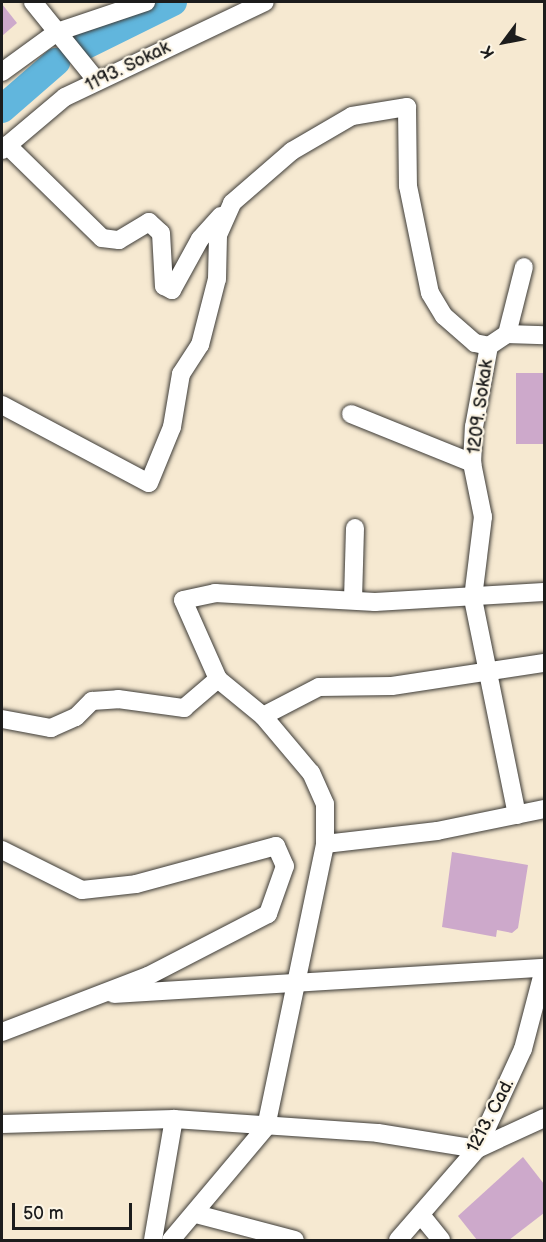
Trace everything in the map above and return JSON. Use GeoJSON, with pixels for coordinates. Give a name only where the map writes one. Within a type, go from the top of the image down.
{"type":"FeatureCollection","features":[{"type":"Feature","properties":{"kind":"street"},"geometry":{"type":"LineString","coordinates":[[33,2],[97,81]]}},
{"type":"Feature","properties":{"kind":"street"},"geometry":{"type":"LineString","coordinates":[[2,72],[57,32],[146,2]]}},
{"type":"Feature","properties":{"kind":"street","name":"1193. Sokak"},"geometry":{"type":"LineString","coordinates":[[4,147],[65,97],[265,2]]}},
{"type":"Feature","properties":{"kind":"street"},"geometry":{"type":"LineString","coordinates":[[4,147],[102,238],[119,240],[149,222],[161,232],[164,286],[172,290],[200,239],[232,203],[292,151],[352,116],[407,107],[408,186],[430,293],[444,316],[475,342],[489,346]]}},
{"type":"Feature","properties":{"kind":"street"},"geometry":{"type":"LineString","coordinates":[[2,405],[149,483],[172,427],[181,374],[200,345],[217,279],[218,235],[232,203]]}},
{"type":"Feature","properties":{"kind":"street"},"geometry":{"type":"LineString","coordinates":[[524,267],[507,334],[544,335]]}},
{"type":"Feature","properties":{"kind":"street","name":"1209. Sokak"},"geometry":{"type":"LineString","coordinates":[[507,334],[489,346],[472,463],[483,517],[473,598],[517,814]]}},
{"type":"Feature","properties":{"kind":"street"},"geometry":{"type":"LineString","coordinates":[[351,414],[472,463]]}},
{"type":"Feature","properties":{"kind":"street"},"geometry":{"type":"LineString","coordinates":[[353,600],[355,528]]}},
{"type":"Feature","properties":{"kind":"street"},"geometry":{"type":"LineString","coordinates":[[171,1240],[196,1214],[266,1127],[293,985],[325,844],[325,804],[310,773],[263,716],[218,679],[183,600],[215,593],[353,600],[473,598],[544,592]]}},
{"type":"Feature","properties":{"kind":"street"},"geometry":{"type":"LineString","coordinates":[[263,716],[319,687],[392,686],[544,663]]}},
{"type":"Feature","properties":{"kind":"street"},"geometry":{"type":"LineString","coordinates":[[2,719],[51,728],[76,717],[92,701],[118,699],[184,708],[218,679]]}},
{"type":"Feature","properties":{"kind":"street"},"geometry":{"type":"LineString","coordinates":[[325,844],[544,809]]}},
{"type":"Feature","properties":{"kind":"street"},"geometry":{"type":"LineString","coordinates":[[2,850],[82,890],[136,884],[276,846],[285,866],[268,914],[98,995],[2,1032]]}},
{"type":"Feature","properties":{"kind":"street"},"geometry":{"type":"LineString","coordinates":[[98,995],[544,969]]}},
{"type":"Feature","properties":{"kind":"street","name":"1213. Cad."},"geometry":{"type":"LineString","coordinates":[[398,1240],[477,1149],[523,1049],[544,969]]}},
{"type":"Feature","properties":{"kind":"street"},"geometry":{"type":"LineString","coordinates":[[2,1124],[174,1119],[378,1133],[477,1149],[544,1118]]}},
{"type":"Feature","properties":{"kind":"street"},"geometry":{"type":"LineString","coordinates":[[153,1240],[174,1119]]}},
{"type":"Feature","properties":{"kind":"street"},"geometry":{"type":"LineString","coordinates":[[196,1214],[295,1240]]}},
{"type":"Feature","properties":{"kind":"street"},"geometry":{"type":"LineString","coordinates":[[422,1215],[441,1240]]}},
{"type":"Feature","properties":{"kind":"building"},"geometry":{"type":"Polygon","coordinates":[[[2,4],[17,23],[2,36],[2,4]]]}},
{"type":"Feature","properties":{"kind":"building"},"geometry":{"type":"Polygon","coordinates":[[[516,373],[544,373],[544,444],[516,444],[516,373]]]}},
{"type":"Feature","properties":{"kind":"building"},"geometry":{"type":"Polygon","coordinates":[[[452,852],[528,865],[518,928],[512,933],[497,930],[496,937],[442,927],[452,852]]]}},
{"type":"Feature","properties":{"kind":"building"},"geometry":{"type":"Polygon","coordinates":[[[523,1157],[544,1184],[544,1213],[509,1240],[477,1240],[458,1216],[523,1157]]]}},
{"type":"Feature","properties":{"kind":"waterway"},"geometry":{"type":"LineString","coordinates":[[78,49],[173,2]]}},
{"type":"Feature","properties":{"kind":"waterway"},"geometry":{"type":"LineString","coordinates":[[2,109],[56,62]]}}]}
